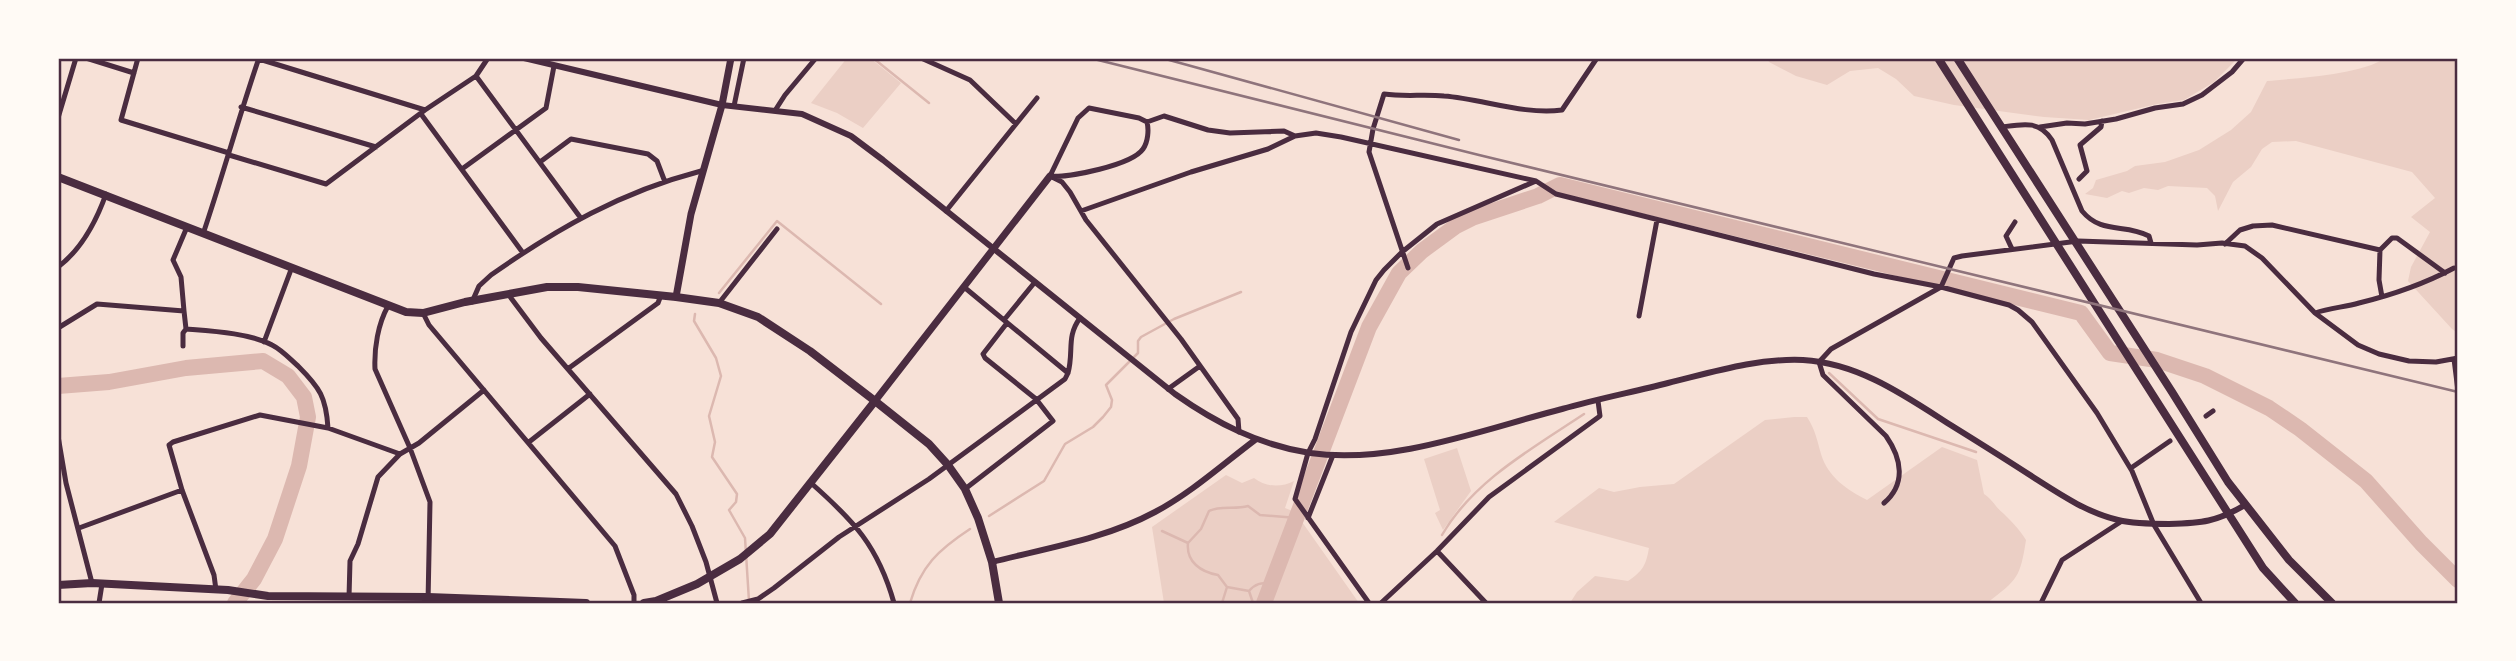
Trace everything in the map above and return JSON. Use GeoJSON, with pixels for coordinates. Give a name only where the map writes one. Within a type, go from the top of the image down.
{"type":"FeatureCollection","features":[{"type":"Feature","properties":{"kind":"main road"},"geometry":{"type":"LineString","coordinates":[[676,297],[691,214],[701,171],[722,105],[731,58]]}},
{"type":"Feature","properties":{"kind":"main road"},"geometry":{"type":"LineString","coordinates":[[1938,58],[2228,515],[2263,568],[2295,603]]}},
{"type":"Feature","properties":{"kind":"main road"},"geometry":{"type":"LineString","coordinates":[[1958,58],[2228,482],[2289,560],[2332,603]]}},
{"type":"Feature","properties":{"kind":"main road"},"geometry":{"type":"LineString","coordinates":[[644,603],[656,601],[710,577],[740,559],[771,534],[1050,176]]}},
{"type":"Feature","properties":{"kind":"main road"},"geometry":{"type":"LineString","coordinates":[[58,177],[406,312],[423,313],[508,293],[547,287],[578,287],[719,303],[758,317],[810,351],[875,401],[929,444],[948,465],[965,489],[978,518],[992,562],[999,603]]}},
{"type":"Feature","properties":{"kind":"main road"},"geometry":{"type":"LineString","coordinates":[[58,585],[97,584],[228,590],[264,598],[349,597],[586,603]]}},
{"type":"Feature","properties":{"kind":"street"},"geometry":{"type":"LineString","coordinates":[[58,118],[60,104],[76,58]]}},
{"type":"Feature","properties":{"kind":"street"},"geometry":{"type":"LineString","coordinates":[[86,58],[134,73]]}},
{"type":"Feature","properties":{"kind":"street"},"geometry":{"type":"LineString","coordinates":[[138,58],[121,120],[322,184],[333,179],[476,76],[488,58]]}},
{"type":"Feature","properties":{"kind":"street"},"geometry":{"type":"LineString","coordinates":[[202,234],[259,58],[423,112],[523,253]]}},
{"type":"Feature","properties":{"kind":"street"},"geometry":{"type":"LineString","coordinates":[[524,58],[722,105],[802,114],[850,136],[1168,389],[1199,411],[1255,440],[1308,453],[1383,453],[1438,442],[1749,364],[1779,360],[1819,362],[1868,376],[1903,394],[2064,496],[2087,509],[2122,521],[2154,525],[2212,522],[2245,505]]}},
{"type":"Feature","properties":{"kind":"street"},"geometry":{"type":"LineString","coordinates":[[734,106],[744,58]]}},
{"type":"Feature","properties":{"kind":"street"},"geometry":{"type":"LineString","coordinates":[[776,109],[816,58]]}},
{"type":"Feature","properties":{"kind":"street"},"geometry":{"type":"LineString","coordinates":[[921,58],[970,80],[1016,124]]}},
{"type":"Feature","properties":{"kind":"street"},"geometry":{"type":"LineString","coordinates":[[1408,268],[1369,152],[1384,94],[1402,97],[1423,94],[1446,96],[1545,112],[1562,110],[1597,58]]}},
{"type":"Feature","properties":{"kind":"street"},"geometry":{"type":"LineString","coordinates":[[2002,128],[2026,124],[2040,127],[2067,123],[2085,124],[2183,104],[2202,95],[2232,72],[2244,58]]}},
{"type":"Feature","properties":{"kind":"street"},"geometry":{"type":"LineString","coordinates":[[462,169],[546,108],[554,66]]}},
{"type":"Feature","properties":{"kind":"street"},"geometry":{"type":"LineString","coordinates":[[476,76],[580,218]]}},
{"type":"Feature","properties":{"kind":"street"},"geometry":{"type":"LineString","coordinates":[[946,211],[1037,98]]}},
{"type":"Feature","properties":{"kind":"street"},"geometry":{"type":"LineString","coordinates":[[241,107],[376,147]]}},
{"type":"Feature","properties":{"kind":"street"},"geometry":{"type":"LineString","coordinates":[[1050,176],[1083,111],[1089,108],[1147,122],[1164,116],[1208,130],[1230,133],[1284,131],[1295,136]]}},
{"type":"Feature","properties":{"kind":"street"},"geometry":{"type":"LineString","coordinates":[[2079,179],[2087,171],[2080,145],[2101,127],[2102,121]]}},
{"type":"Feature","properties":{"kind":"street"},"geometry":{"type":"LineString","coordinates":[[1050,176],[1076,176],[1134,156],[1145,147],[1147,122]]}},
{"type":"Feature","properties":{"kind":"street"},"geometry":{"type":"LineString","coordinates":[[2040,127],[2052,140],[2076,198],[2090,221],[2101,226],[2142,233],[2149,236],[2151,243]]}},
{"type":"Feature","properties":{"kind":"street"},"geometry":{"type":"LineString","coordinates":[[1081,211],[1191,172],[1268,149],[1295,136],[1316,133],[1341,136],[1539,183],[1556,194],[1874,274],[1944,282],[2009,305],[2025,315],[2097,413],[2131,468],[2154,525],[2201,603]]}},
{"type":"Feature","properties":{"kind":"street"},"geometry":{"type":"LineString","coordinates":[[540,162],[571,139],[648,154],[657,161],[666,182]]}},
{"type":"Feature","properties":{"kind":"street"},"geometry":{"type":"LineString","coordinates":[[472,302],[479,286],[523,253],[580,218],[666,182],[701,171]]}},
{"type":"Feature","properties":{"kind":"street"},"geometry":{"type":"LineString","coordinates":[[1050,176],[1062,182],[1111,253],[1200,366],[1238,419],[1240,433]]}},
{"type":"Feature","properties":{"kind":"street"},"geometry":{"type":"LineString","coordinates":[[1369,603],[1295,499],[1308,453],[1356,322],[1376,280],[1402,252],[1437,224],[1539,183]]}},
{"type":"Feature","properties":{"kind":"street"},"geometry":{"type":"LineString","coordinates":[[58,257],[60,265],[77,250],[106,194]]}},
{"type":"Feature","properties":{"kind":"street"},"geometry":{"type":"LineString","coordinates":[[1639,316],[1657,220]]}},
{"type":"Feature","properties":{"kind":"street"},"geometry":{"type":"LineString","coordinates":[[2012,249],[2006,236],[2015,222]]}},
{"type":"Feature","properties":{"kind":"street"},"geometry":{"type":"LineString","coordinates":[[2225,244],[2240,230],[2272,225],[2380,250]]}},
{"type":"Feature","properties":{"kind":"street"},"geometry":{"type":"LineString","coordinates":[[183,346],[183,333],[186,328],[181,277],[173,260],[187,227]]}},
{"type":"Feature","properties":{"kind":"street"},"geometry":{"type":"LineString","coordinates":[[719,303],[777,229]]}},
{"type":"Feature","properties":{"kind":"street"},"geometry":{"type":"LineString","coordinates":[[2382,297],[2379,281],[2380,250],[2392,238],[2397,238],[2445,273]]}},
{"type":"Feature","properties":{"kind":"street"},"geometry":{"type":"LineString","coordinates":[[1819,362],[1831,349],[1944,282],[1954,258],[2078,241],[2225,244],[2245,246],[2262,258],[2315,313],[2358,345],[2379,354],[2409,361],[2435,362],[2456,358],[2458,391]]}},
{"type":"Feature","properties":{"kind":"street"},"geometry":{"type":"LineString","coordinates":[[264,342],[292,267]]}},
{"type":"Feature","properties":{"kind":"street"},"geometry":{"type":"LineString","coordinates":[[2315,313],[2382,297],[2429,282],[2454,268]]}},
{"type":"Feature","properties":{"kind":"street"},"geometry":{"type":"LineString","coordinates":[[965,489],[1053,421],[1036,399],[983,354],[1035,282]]}},
{"type":"Feature","properties":{"kind":"street"},"geometry":{"type":"LineString","coordinates":[[964,287],[1068,373]]}},
{"type":"Feature","properties":{"kind":"street"},"geometry":{"type":"LineString","coordinates":[[508,293],[541,338],[676,495],[692,526],[717,603]]}},
{"type":"Feature","properties":{"kind":"street"},"geometry":{"type":"LineString","coordinates":[[569,368],[658,303],[661,295]]}},
{"type":"Feature","properties":{"kind":"street"},"geometry":{"type":"LineString","coordinates":[[58,328],[97,304],[184,311]]}},
{"type":"Feature","properties":{"kind":"street"},"geometry":{"type":"LineString","coordinates":[[388,306],[382,316],[374,355],[375,369],[410,448],[430,502],[428,600]]}},
{"type":"Feature","properties":{"kind":"street"},"geometry":{"type":"LineString","coordinates":[[423,313],[429,325],[615,546],[634,594],[634,603]]}},
{"type":"Feature","properties":{"kind":"street"},"geometry":{"type":"LineString","coordinates":[[742,603],[758,599],[774,589],[856,526],[948,465],[1065,379],[1072,349],[1070,337],[1080,318]]}},
{"type":"Feature","properties":{"kind":"street"},"geometry":{"type":"LineString","coordinates":[[186,328],[226,333],[264,342],[279,349],[316,384],[325,402],[326,428]]}},
{"type":"Feature","properties":{"kind":"street"},"geometry":{"type":"LineString","coordinates":[[1819,362],[1823,375],[1894,447],[1899,464],[1899,478],[1896,493],[1884,503]]}},
{"type":"Feature","properties":{"kind":"street"},"geometry":{"type":"LineString","coordinates":[[1168,389],[1200,366]]}},
{"type":"Feature","properties":{"kind":"street"},"geometry":{"type":"LineString","coordinates":[[349,597],[350,561],[358,544],[375,483],[400,454],[419,443],[484,390]]}},
{"type":"Feature","properties":{"kind":"street"},"geometry":{"type":"LineString","coordinates":[[529,442],[590,394]]}},
{"type":"Feature","properties":{"kind":"street"},"geometry":{"type":"LineString","coordinates":[[1381,603],[1437,551],[1489,497],[1600,416],[1598,401]]}},
{"type":"Feature","properties":{"kind":"street"},"geometry":{"type":"LineString","coordinates":[[2206,416],[2213,411]]}},
{"type":"Feature","properties":{"kind":"street"},"geometry":{"type":"LineString","coordinates":[[216,590],[214,575],[182,491],[169,445],[173,442],[252,416],[265,416],[326,428],[400,454]]}},
{"type":"Feature","properties":{"kind":"street"},"geometry":{"type":"LineString","coordinates":[[58,436],[66,483],[97,584],[99,603]]}},
{"type":"Feature","properties":{"kind":"street"},"geometry":{"type":"LineString","coordinates":[[992,562],[1112,531],[1141,519],[1174,500],[1255,440]]}},
{"type":"Feature","properties":{"kind":"street"},"geometry":{"type":"LineString","coordinates":[[2131,468],[2170,441]]}},
{"type":"Feature","properties":{"kind":"street"},"geometry":{"type":"LineString","coordinates":[[1307,516],[1331,455]]}},
{"type":"Feature","properties":{"kind":"street"},"geometry":{"type":"LineString","coordinates":[[58,485],[66,483]]}},
{"type":"Feature","properties":{"kind":"street"},"geometry":{"type":"LineString","coordinates":[[811,483],[856,526],[876,554],[894,603]]}},
{"type":"Feature","properties":{"kind":"street"},"geometry":{"type":"LineString","coordinates":[[79,528],[182,491]]}},
{"type":"Feature","properties":{"kind":"street"},"geometry":{"type":"LineString","coordinates":[[2040,603],[2062,560],[2122,521]]}},
{"type":"Feature","properties":{"kind":"street"},"geometry":{"type":"LineString","coordinates":[[1437,551],[1486,603]]}},
{"type":"Feature","properties":{"kind":"shaded area"},"geometry":{"type":"Polygon","coordinates":[[[847,58],[870,58],[901,83],[863,128],[837,113],[811,103],[847,58]]]}},
{"type":"Feature","properties":{"kind":"shaded area"},"geometry":{"type":"Polygon","coordinates":[[[1767,58],[2238,58],[2214,82],[2184,100],[2089,120],[1954,105],[1914,96],[1896,79],[1878,68],[1850,71],[1827,85],[1796,76],[1769,62],[1767,58]]]}},
{"type":"Feature","properties":{"kind":"shaded area"},"geometry":{"type":"Polygon","coordinates":[[[2385,58],[2458,58],[2458,333],[2408,281],[2411,267],[2430,232],[2411,217],[2435,198],[2412,172],[2296,141],[2272,142],[2262,149],[2251,167],[2233,182],[2218,211],[2215,196],[2207,188],[2144,188],[2129,193],[2122,191],[2107,198],[2085,194],[2093,188],[2096,180],[2135,166],[2165,162],[2199,150],[2231,130],[2251,112],[2267,81],[2345,72],[2385,58]]]}},
{"type":"Feature","properties":{"kind":"shaded area"},"geometry":{"type":"Polygon","coordinates":[[[1807,417],[1824,462],[1833,476],[1867,500],[1942,447],[1977,460],[1984,494],[2026,540],[2016,577],[1987,603],[1570,603],[1577,592],[1595,576],[1628,581],[1643,567],[1649,548],[1554,522],[1599,488],[1614,492],[1674,484],[1765,420],[1807,417]]]}},
{"type":"Feature","properties":{"kind":"shaded area"},"geometry":{"type":"Polygon","coordinates":[[[1457,448],[1471,491],[1443,530],[1435,513],[1440,510],[1424,459],[1457,448]]]}},
{"type":"Feature","properties":{"kind":"shaded area"},"geometry":{"type":"Polygon","coordinates":[[[1226,475],[1242,483],[1254,478],[1273,485],[1294,481],[1285,508],[1295,512],[1359,603],[1164,603],[1152,527],[1226,475]]]}},
{"type":"Feature","properties":{"kind":"waterway"},"geometry":{"type":"LineString","coordinates":[[873,58],[929,103]]}},
{"type":"Feature","properties":{"kind":"waterway"},"geometry":{"type":"LineString","coordinates":[[1264,603],[1369,327],[1399,273],[1422,251],[1456,226],[1538,196],[1560,185],[2081,313],[2110,353],[2157,360],[2205,376],[2269,408],[2300,429],[2366,481],[2458,580]]}},
{"type":"Feature","properties":{"kind":"waterway"},"geometry":{"type":"LineString","coordinates":[[719,293],[777,221],[881,304]]}},
{"type":"Feature","properties":{"kind":"waterway"},"geometry":{"type":"LineString","coordinates":[[989,516],[1044,481],[1065,444],[1093,427],[1103,417],[1111,407],[1112,400],[1106,385],[1138,353],[1138,341],[1141,337],[1174,319],[1241,292]]}},
{"type":"Feature","properties":{"kind":"waterway"},"geometry":{"type":"LineString","coordinates":[[695,314],[694,321],[716,358],[721,376],[709,416],[715,442],[712,457],[737,494],[736,502],[729,510],[745,538],[749,601]]}},
{"type":"Feature","properties":{"kind":"waterway"},"geometry":{"type":"LineString","coordinates":[[58,386],[109,382],[186,368],[263,361],[288,376],[304,397],[308,417],[299,466],[275,539],[254,579],[235,603]]}},
{"type":"Feature","properties":{"kind":"waterway"},"geometry":{"type":"LineString","coordinates":[[1829,373],[1878,419],[1976,452]]}},
{"type":"Feature","properties":{"kind":"waterway"},"geometry":{"type":"LineString","coordinates":[[1442,535],[1470,498],[1487,482],[1584,414]]}},
{"type":"Feature","properties":{"kind":"waterway"},"geometry":{"type":"LineString","coordinates":[[1162,531],[1188,543],[1201,529],[1209,511],[1218,508],[1248,506],[1260,515],[1297,518]]}},
{"type":"Feature","properties":{"kind":"waterway"},"geometry":{"type":"LineString","coordinates":[[910,603],[914,590],[932,560],[970,529]]}},
{"type":"Feature","properties":{"kind":"waterway"},"geometry":{"type":"LineString","coordinates":[[1188,543],[1192,561],[1206,571],[1218,575],[1227,587],[1222,603]]}},
{"type":"Feature","properties":{"kind":"waterway"},"geometry":{"type":"LineString","coordinates":[[1227,587],[1249,591],[1259,584],[1271,584]]}},
{"type":"Feature","properties":{"kind":"waterway"},"geometry":{"type":"LineString","coordinates":[[1249,591],[1253,603]]}},
{"type":"Feature","properties":{"kind":"railway"},"geometry":{"type":"LineString","coordinates":[[1090,58],[2458,392]]}},
{"type":"Feature","properties":{"kind":"railway"},"geometry":{"type":"LineString","coordinates":[[1162,58],[1459,140]]}}]}
